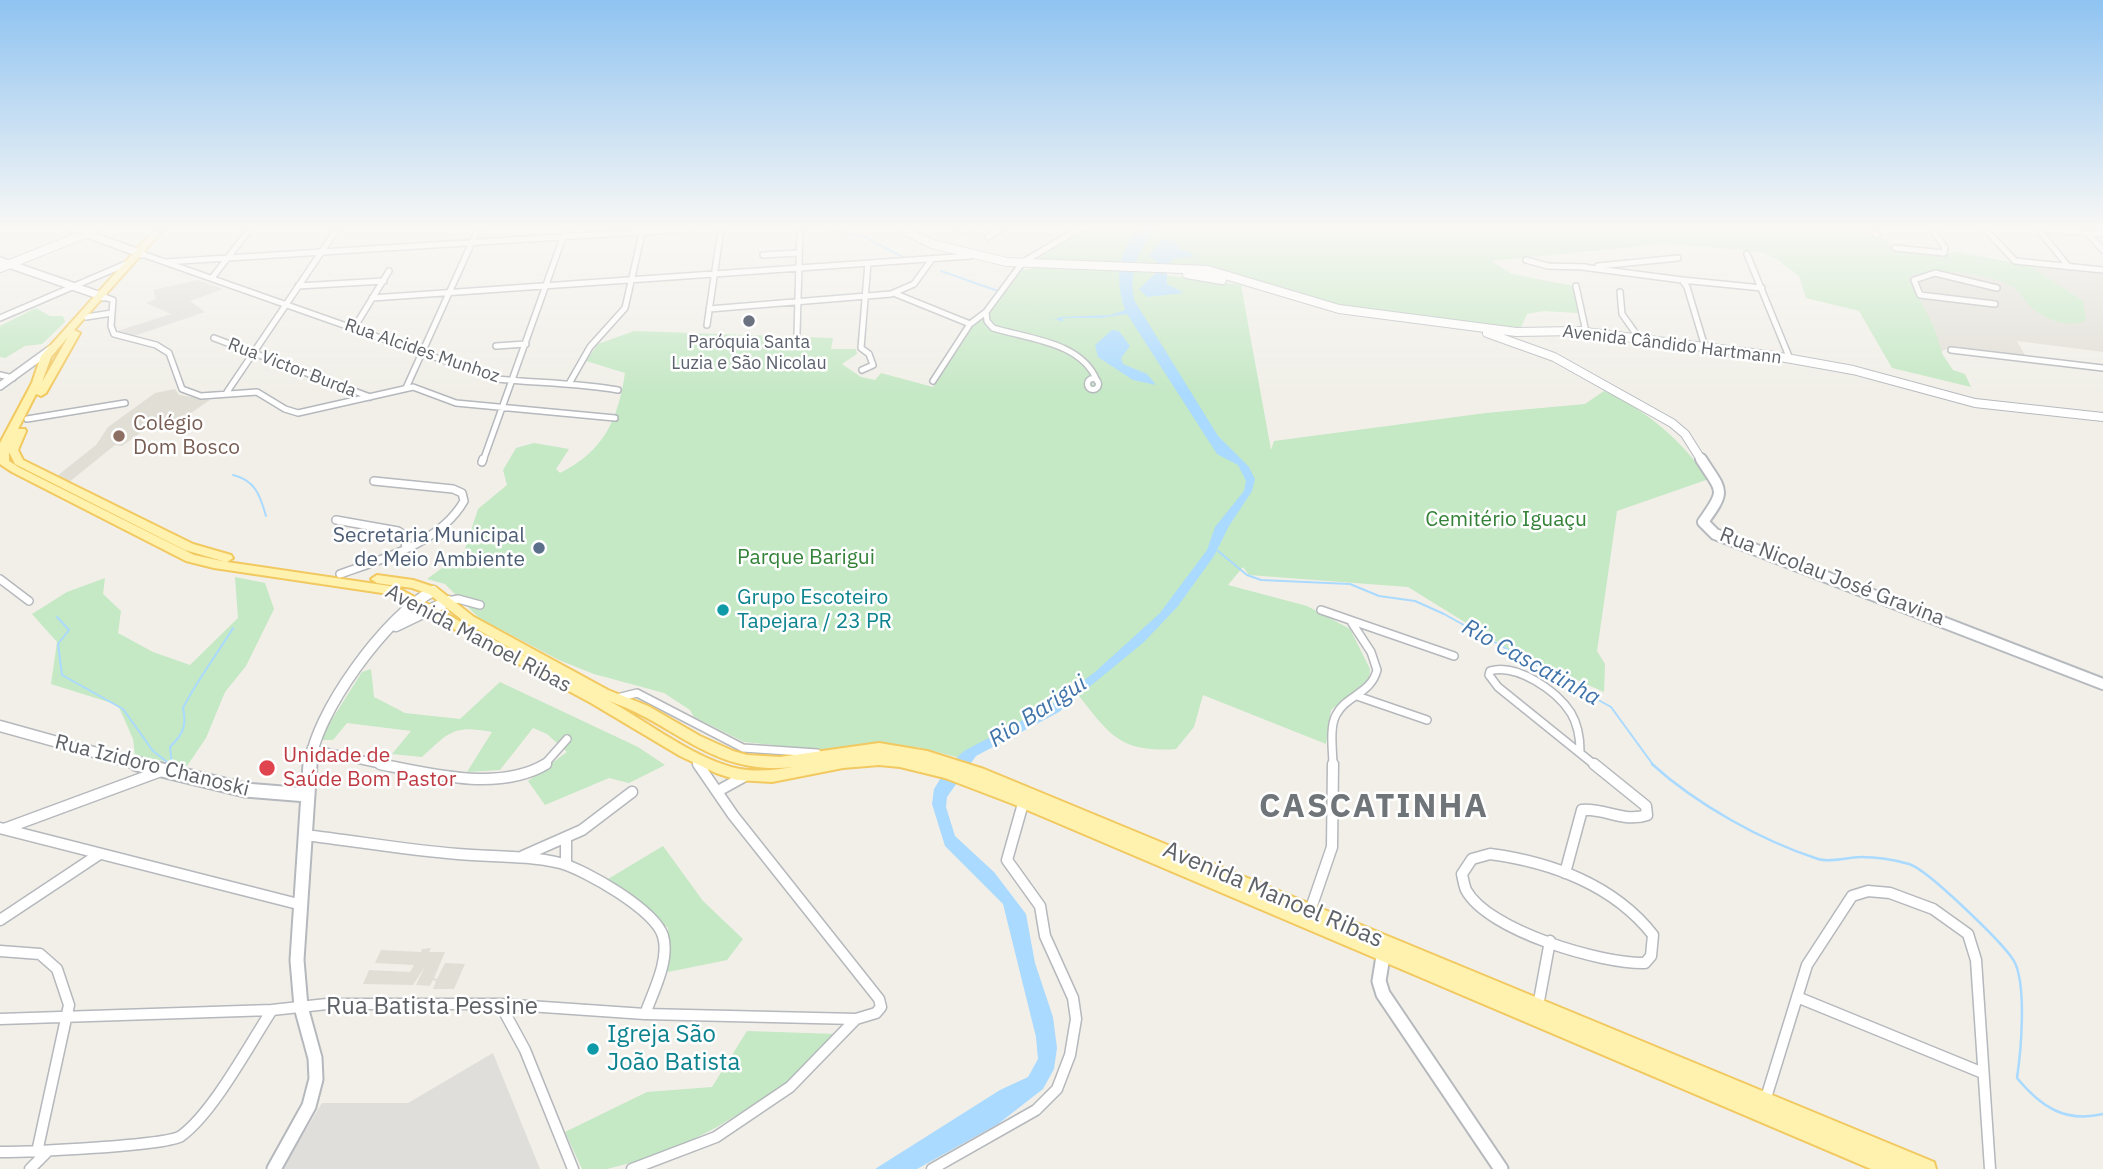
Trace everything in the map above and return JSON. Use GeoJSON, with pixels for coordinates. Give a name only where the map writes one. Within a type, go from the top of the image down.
{"type":"FeatureCollection","features":[{"type":"Feature","properties":{"kind":"main road","name":"Avenida Manoel Ribas"},"geometry":{"type":"LineString","coordinates":[[112,284],[60,349],[14,445],[14,457],[74,495],[165,546],[214,564],[388,588],[603,697],[745,761],[769,763],[835,753],[888,750],[941,767],[1025,799],[1385,949],[1538,1006],[1927,1169]]}},
{"type":"Feature","properties":{"kind":"main road","name":"Avenida Manoel Ribas"},"geometry":{"type":"LineString","coordinates":[[60,349],[113,284]]}},
{"type":"Feature","properties":{"kind":"main road","name":"Avenida Cândido Hartmann"},"geometry":{"type":"LineString","coordinates":[[1247,284],[1339,309],[1522,333],[1586,332],[1705,347],[1860,372],[1964,401],[2103,416]]}},
{"type":"Feature","properties":{"kind":"main road","name":"Rua Nicolau José Gravina"},"geometry":{"type":"LineString","coordinates":[[1458,323],[1554,357],[1679,428],[1720,489],[1720,498],[1705,514],[1703,522],[1715,534],[2103,684]]}},
{"type":"Feature","properties":{"kind":"main road"},"geometry":{"type":"LineString","coordinates":[[44,362],[60,349]]}},
{"type":"Feature","properties":{"kind":"main road","name":"Avenida Manoel Ribas"},"geometry":{"type":"LineString","coordinates":[[44,362],[39,380],[2,455],[10,467],[184,545],[215,556],[413,584],[433,591],[470,620],[719,768],[746,776],[780,775],[879,760],[941,767]]}},
{"type":"Feature","properties":{"kind":"main road"},"geometry":{"type":"LineString","coordinates":[[165,546],[184,545]]}},
{"type":"Feature","properties":{"kind":"main road"},"geometry":{"type":"LineString","coordinates":[[319,578],[340,573]]}},
{"type":"Feature","properties":{"kind":"main road"},"geometry":{"type":"LineString","coordinates":[[355,583],[360,579],[377,579]]}},
{"type":"Feature","properties":{"kind":"main road","name":"Avenida Manoel Ribas"},"geometry":{"type":"LineString","coordinates":[[1025,799],[1056,805],[1310,911],[1496,1002],[1894,1169]]}},
{"type":"Feature","properties":{"kind":"main road"},"geometry":{"type":"LineString","coordinates":[[1496,1002],[1526,1010],[1538,1006]]}},
{"type":"Feature","properties":{"kind":"main road"},"geometry":{"type":"LineString","coordinates":[[1554,1026],[1560,1022],[1597,1031]]}},
{"type":"Feature","properties":{"kind":"main road"},"geometry":{"type":"LineString","coordinates":[[1737,1103],[1759,1106],[1765,1101]]}},
{"type":"Feature","properties":{"kind":"main road"},"geometry":{"type":"LineString","coordinates":[[1776,1119],[1780,1114],[1794,1114]]}},
{"type":"Feature","properties":{"kind":"street"},"geometry":{"type":"LineString","coordinates":[[62,284],[113,300],[111,313],[114,334],[147,341],[170,355],[183,390],[203,395],[227,392],[261,393],[294,412],[421,387],[451,402],[615,418]]}},
{"type":"Feature","properties":{"kind":"street"},"geometry":{"type":"LineString","coordinates":[[0,318],[79,284]]}},
{"type":"Feature","properties":{"kind":"street","name":"Rua Alcides Munhoz"},"geometry":{"type":"LineString","coordinates":[[228,284],[494,378],[556,384],[570,382],[618,390]]}},
{"type":"Feature","properties":{"kind":"street"},"geometry":{"type":"LineString","coordinates":[[227,392],[298,286],[340,284]]}},
{"type":"Feature","properties":{"kind":"street"},"geometry":{"type":"LineString","coordinates":[[354,328],[382,284]]}},
{"type":"Feature","properties":{"kind":"street"},"geometry":{"type":"LineString","coordinates":[[406,388],[453,284]]}},
{"type":"Feature","properties":{"kind":"street"},"geometry":{"type":"LineString","coordinates":[[372,298],[566,284]]}},
{"type":"Feature","properties":{"kind":"street"},"geometry":{"type":"LineString","coordinates":[[570,382],[590,347],[625,308],[629,284]]}},
{"type":"Feature","properties":{"kind":"street"},"geometry":{"type":"LineString","coordinates":[[707,325],[713,284]]}},
{"type":"Feature","properties":{"kind":"street"},"geometry":{"type":"LineString","coordinates":[[797,284],[797,333]]}},
{"type":"Feature","properties":{"kind":"street"},"geometry":{"type":"LineString","coordinates":[[862,370],[873,365],[861,348],[866,284]]}},
{"type":"Feature","properties":{"kind":"street"},"geometry":{"type":"LineString","coordinates":[[709,309],[865,299],[895,293],[914,284]]}},
{"type":"Feature","properties":{"kind":"street"},"geometry":{"type":"LineString","coordinates":[[933,380],[970,324],[986,312],[1007,284]]}},
{"type":"Feature","properties":{"kind":"street"},"geometry":{"type":"LineString","coordinates":[[1685,284],[1705,347]]}},
{"type":"Feature","properties":{"kind":"street"},"geometry":{"type":"LineString","coordinates":[[1718,284],[1762,288]]}},
{"type":"Feature","properties":{"kind":"street"},"geometry":{"type":"LineString","coordinates":[[1760,284],[1790,359]]}},
{"type":"Feature","properties":{"kind":"street"},"geometry":{"type":"LineString","coordinates":[[1915,284],[1920,295],[1996,304]]}},
{"type":"Feature","properties":{"kind":"street"},"geometry":{"type":"LineString","coordinates":[[1979,284],[1997,288]]}},
{"type":"Feature","properties":{"kind":"street"},"geometry":{"type":"LineString","coordinates":[[482,462],[546,285]]}},
{"type":"Feature","properties":{"kind":"street"},"geometry":{"type":"LineString","coordinates":[[1576,286],[1586,332]]}},
{"type":"Feature","properties":{"kind":"street"},"geometry":{"type":"LineString","coordinates":[[1620,292],[1622,314],[1639,338]]}},
{"type":"Feature","properties":{"kind":"street"},"geometry":{"type":"LineString","coordinates":[[895,293],[970,324]]}},
{"type":"Feature","properties":{"kind":"street"},"geometry":{"type":"LineString","coordinates":[[986,312],[987,321],[993,328],[1050,344],[1076,355],[1093,369],[1097,381]]}},
{"type":"Feature","properties":{"kind":"street"},"geometry":{"type":"LineString","coordinates":[[86,317],[111,313]]}},
{"type":"Feature","properties":{"kind":"street","name":"Rua Victor Burda"},"geometry":{"type":"LineString","coordinates":[[214,338],[370,397]]}},
{"type":"Feature","properties":{"kind":"street"},"geometry":{"type":"LineString","coordinates":[[496,346],[526,344]]}},
{"type":"Feature","properties":{"kind":"street"},"geometry":{"type":"LineString","coordinates":[[0,386],[60,349]]}},
{"type":"Feature","properties":{"kind":"street"},"geometry":{"type":"LineString","coordinates":[[1951,351],[2103,368]]}},
{"type":"Feature","properties":{"kind":"street"},"geometry":{"type":"LineString","coordinates":[[26,369],[44,362]]}},
{"type":"Feature","properties":{"kind":"street"},"geometry":{"type":"LineString","coordinates":[[0,375],[13,378]]}},
{"type":"Feature","properties":{"kind":"street"},"geometry":{"type":"LineString","coordinates":[[27,419],[125,402]]}},
{"type":"Feature","properties":{"kind":"street"},"geometry":{"type":"LineString","coordinates":[[340,573],[406,548],[455,516],[464,497],[453,489],[374,481]]}},
{"type":"Feature","properties":{"kind":"street"},"geometry":{"type":"LineString","coordinates":[[335,520],[398,531],[404,535],[406,548]]}},
{"type":"Feature","properties":{"kind":"street"},"geometry":{"type":"LineString","coordinates":[[0,579],[29,601]]}},
{"type":"Feature","properties":{"kind":"street"},"geometry":{"type":"LineString","coordinates":[[274,1169],[309,1106],[316,1079],[315,1058],[301,1007],[297,960],[298,904],[311,749],[335,696],[414,601],[433,591]]}},
{"type":"Feature","properties":{"kind":"street"},"geometry":{"type":"LineString","coordinates":[[387,632],[448,601],[457,599],[480,605]]}},
{"type":"Feature","properties":{"kind":"street"},"geometry":{"type":"LineString","coordinates":[[1321,610],[1352,623],[1454,656]]}},
{"type":"Feature","properties":{"kind":"street"},"geometry":{"type":"LineString","coordinates":[[1310,911],[1332,847],[1333,726],[1341,707],[1373,685],[1378,673],[1352,623]]}},
{"type":"Feature","properties":{"kind":"street"},"geometry":{"type":"LineString","coordinates":[[1565,873],[1582,810],[1595,810],[1633,819],[1642,818],[1648,811],[1642,801],[1498,687],[1489,675],[1490,671],[1501,668],[1512,671],[1557,695],[1579,726],[1580,751]]}},
{"type":"Feature","properties":{"kind":"street"},"geometry":{"type":"LineString","coordinates":[[1357,696],[1426,720]]}},
{"type":"Feature","properties":{"kind":"street","name":"Rua Izidoro Chanoski"},"geometry":{"type":"LineString","coordinates":[[0,726],[245,790],[307,796]]}},
{"type":"Feature","properties":{"kind":"street"},"geometry":{"type":"LineString","coordinates":[[311,749],[479,777],[536,770],[554,758],[566,739]]}},
{"type":"Feature","properties":{"kind":"street"},"geometry":{"type":"LineString","coordinates":[[632,1169],[716,1137],[790,1087],[854,1022],[876,1013],[881,1007],[879,999],[689,752]]}},
{"type":"Feature","properties":{"kind":"street"},"geometry":{"type":"LineString","coordinates":[[2,829],[164,770]]}},
{"type":"Feature","properties":{"kind":"street"},"geometry":{"type":"LineString","coordinates":[[718,790],[746,776]]}},
{"type":"Feature","properties":{"kind":"street"},"geometry":{"type":"LineString","coordinates":[[520,857],[566,841],[602,820],[632,792]]}},
{"type":"Feature","properties":{"kind":"street"},"geometry":{"type":"LineString","coordinates":[[932,1169],[1026,1117],[1057,1089],[1070,1055],[1075,1008],[1069,986],[1045,936],[1040,906],[1007,860],[1025,799]]}},
{"type":"Feature","properties":{"kind":"street"},"geometry":{"type":"LineString","coordinates":[[2,829],[298,904]]}},
{"type":"Feature","properties":{"kind":"street"},"geometry":{"type":"LineString","coordinates":[[304,835],[457,854],[520,857],[566,865],[636,906],[654,921],[663,936],[662,957],[645,1014]]}},
{"type":"Feature","properties":{"kind":"street"},"geometry":{"type":"LineString","coordinates":[[566,841],[566,865]]}},
{"type":"Feature","properties":{"kind":"street"},"geometry":{"type":"LineString","coordinates":[[1490,854],[1523,859],[1565,873],[1607,895],[1639,918],[1653,935],[1654,944],[1645,963],[1635,965],[1550,941],[1507,924],[1480,908],[1464,888],[1463,869],[1478,855],[1490,854]]}},
{"type":"Feature","properties":{"kind":"street"},"geometry":{"type":"LineString","coordinates":[[0,920],[98,855]]}},
{"type":"Feature","properties":{"kind":"street"},"geometry":{"type":"LineString","coordinates":[[1765,1101],[1811,959],[1845,903],[1859,892],[1890,893],[1918,902],[1949,918],[1968,934],[1976,960],[1990,1169]]}},
{"type":"Feature","properties":{"kind":"street"},"geometry":{"type":"LineString","coordinates":[[1538,1006],[1550,941]]}},
{"type":"Feature","properties":{"kind":"street"},"geometry":{"type":"LineString","coordinates":[[1385,949],[1380,981],[1383,994],[1499,1168]]}},
{"type":"Feature","properties":{"kind":"street"},"geometry":{"type":"LineString","coordinates":[[0,951],[40,954],[57,969],[69,1006],[42,1152],[30,1169]]}},
{"type":"Feature","properties":{"kind":"street"},"geometry":{"type":"LineString","coordinates":[[1797,997],[1983,1073]]}},
{"type":"Feature","properties":{"kind":"street"},"geometry":{"type":"LineString","coordinates":[[500,1004],[525,1051],[573,1169]]}},
{"type":"Feature","properties":{"kind":"street","name":"Rua Batista Pessine"},"geometry":{"type":"LineString","coordinates":[[0,1019],[66,1019],[301,1007],[500,1004],[645,1014],[854,1022]]}},
{"type":"Feature","properties":{"kind":"street"},"geometry":{"type":"LineString","coordinates":[[0,1152],[42,1152],[178,1138],[188,1132],[272,1010]]}},
{"type":"Feature","properties":{"kind":"shaded area"},"geometry":{"type":"Polygon","coordinates":[[[182,284],[208,284],[223,289],[190,301],[205,312],[131,337],[118,334],[117,331],[171,314],[146,303],[156,299],[153,290],[182,284]]]}},
{"type":"Feature","properties":{"kind":"shaded area"},"geometry":{"type":"Polygon","coordinates":[[[1901,284],[2103,284],[2103,352],[2017,341],[2026,357],[1950,347],[1922,362],[1901,284]]]}},
{"type":"Feature","properties":{"kind":"shaded area","name":"Colégio Dom Bosco"},"geometry":{"type":"Polygon","coordinates":[[[175,389],[179,395],[210,400],[178,422],[159,420],[122,446],[115,445],[68,483],[57,476],[96,445],[108,427],[155,393],[175,389]]]}},
{"type":"Feature","properties":{"kind":"shaded area"},"geometry":{"type":"Polygon","coordinates":[[[431,948],[429,952],[445,952],[434,978],[437,979],[445,963],[465,964],[454,989],[433,989],[436,981],[433,980],[430,986],[416,985],[425,966],[413,985],[363,984],[369,970],[410,972],[414,965],[375,963],[381,950],[421,952],[422,949],[431,948]]]}},
{"type":"Feature","properties":{"kind":"shaded area"},"geometry":{"type":"Polygon","coordinates":[[[493,1053],[540,1169],[282,1169],[322,1103],[408,1103],[493,1053]]]}},
{"type":"Feature","properties":{"kind":"green space","name":"Parque Barigui"},"geometry":{"type":"Polygon","coordinates":[[[1012,284],[1241,285],[1271,450],[1274,441],[1486,413],[1585,404],[1604,391],[1636,408],[1662,428],[1675,439],[1709,479],[1617,511],[1597,651],[1605,664],[1604,692],[1510,650],[1408,587],[1249,575],[1243,567],[1228,585],[1307,606],[1350,629],[1370,669],[1369,680],[1331,710],[1326,744],[1203,695],[1194,727],[1176,749],[1141,748],[1128,744],[1107,730],[1076,692],[964,759],[917,747],[822,750],[744,742],[694,717],[690,710],[664,693],[594,674],[559,660],[479,618],[445,584],[427,579],[464,552],[478,509],[507,485],[503,470],[516,448],[534,443],[569,449],[556,469],[560,473],[588,455],[598,444],[613,419],[625,373],[586,361],[598,344],[634,331],[833,338],[831,349],[856,349],[857,354],[842,364],[861,377],[875,380],[881,373],[933,387],[973,325],[991,312],[1012,284]]]}},
{"type":"Feature","properties":{"kind":"green space"},"geometry":{"type":"Polygon","coordinates":[[[1253,284],[1561,284],[1573,286],[1578,313],[1544,311],[1527,314],[1520,330],[1337,306],[1253,284]]]}},
{"type":"Feature","properties":{"kind":"green space"},"geometry":{"type":"Polygon","coordinates":[[[1801,284],[1911,284],[1934,327],[1943,355],[1953,370],[1965,374],[1971,387],[1892,368],[1859,311],[1806,298],[1801,284]]]}},
{"type":"Feature","properties":{"kind":"green space"},"geometry":{"type":"Polygon","coordinates":[[[2004,284],[2057,284],[2083,301],[2086,320],[2073,324],[2050,319],[2036,312],[2014,288],[2004,284]]]}},
{"type":"Feature","properties":{"kind":"green space"},"geometry":{"type":"Polygon","coordinates":[[[36,308],[50,316],[63,316],[65,322],[42,344],[25,346],[5,358],[0,357],[0,326],[36,308]]]}},
{"type":"Feature","properties":{"kind":"green space"},"geometry":{"type":"Polygon","coordinates":[[[235,577],[265,583],[274,609],[246,666],[225,692],[206,738],[187,766],[135,755],[133,739],[118,705],[51,684],[57,642],[32,614],[67,592],[105,578],[103,594],[121,611],[118,633],[153,652],[190,665],[238,618],[235,577]]]}},
{"type":"Feature","properties":{"kind":"green space"},"geometry":{"type":"Polygon","coordinates":[[[371,669],[374,697],[405,713],[460,719],[500,682],[638,747],[665,765],[629,783],[609,778],[545,805],[528,781],[567,752],[547,734],[533,728],[500,770],[467,772],[492,732],[469,729],[453,732],[422,757],[392,754],[411,731],[347,723],[333,740],[319,740],[362,672],[371,669]]]}},
{"type":"Feature","properties":{"kind":"green space"},"geometry":{"type":"Polygon","coordinates":[[[663,846],[703,901],[743,939],[727,960],[668,972],[668,928],[608,879],[663,846]]]}},
{"type":"Feature","properties":{"kind":"green space"},"geometry":{"type":"Polygon","coordinates":[[[747,1031],[836,1034],[786,1085],[717,1127],[665,1154],[607,1169],[582,1169],[565,1132],[647,1092],[712,1087],[747,1031]]]}},
{"type":"Feature","properties":{"kind":"water","name":"Rio Barigui"},"geometry":{"type":"Polygon","coordinates":[[[1120,284],[1133,284],[1134,300],[1218,436],[1249,467],[1255,479],[1252,491],[1229,526],[1214,556],[1178,606],[1144,642],[1059,712],[976,756],[947,797],[946,807],[955,836],[994,872],[1026,914],[1035,963],[1053,1017],[1057,1048],[1054,1069],[1043,1089],[998,1124],[917,1169],[875,1169],[1000,1090],[1028,1077],[1038,1059],[1036,1037],[1003,904],[945,846],[932,804],[934,789],[948,766],[964,751],[1051,705],[1095,672],[1160,613],[1207,550],[1215,527],[1244,491],[1246,481],[1238,465],[1217,454],[1127,314],[1100,318],[1063,318],[1063,322],[1010,301],[1056,319],[1060,317],[1110,315],[1125,310],[1120,284]]]}},
{"type":"Feature","properties":{"kind":"water"},"geometry":{"type":"Polygon","coordinates":[[[1145,284],[1167,284],[1184,293],[1147,297],[1139,289],[1145,284]]]}},
{"type":"Feature","properties":{"kind":"water"},"geometry":{"type":"Polygon","coordinates":[[[1112,330],[1119,331],[1130,346],[1121,358],[1123,364],[1147,374],[1156,385],[1133,380],[1098,357],[1095,345],[1112,330]]]}},
{"type":"Feature","properties":{"kind":"waterway"},"geometry":{"type":"LineString","coordinates":[[977,284],[998,291]]}},
{"type":"Feature","properties":{"kind":"waterway"},"geometry":{"type":"LineString","coordinates":[[233,475],[247,481],[256,489],[266,516]]}},
{"type":"Feature","properties":{"kind":"waterway","name":"Rio Cascatinha"},"geometry":{"type":"LineString","coordinates":[[1218,551],[1247,575],[1261,580],[1350,584],[1379,596],[1415,601],[1444,614],[1611,707],[1654,765]]}},
{"type":"Feature","properties":{"kind":"waterway"},"geometry":{"type":"LineString","coordinates":[[57,617],[69,630],[58,644],[62,675],[123,709],[153,751],[171,765]]}},
{"type":"Feature","properties":{"kind":"waterway"},"geometry":{"type":"LineString","coordinates":[[172,765],[170,747],[183,729],[183,708],[233,628]]}},
{"type":"Feature","properties":{"kind":"waterway","name":"Rio Cascatinha"},"geometry":{"type":"LineString","coordinates":[[1654,765],[1669,779],[1730,820],[1797,851],[1823,860],[1861,857],[1898,861],[1909,864],[1932,879],[1981,924],[2014,961],[2022,1001],[2017,1078],[2035,1097],[2055,1110],[2077,1116],[2103,1114]]}},
{"type":"Feature","properties":{"kind":"place","name":"Paróquia Santa Luzia e São Nicolau"},"geometry":{"type":"Point","coordinates":[749,321]}},
{"type":"Feature","properties":{"kind":"place","name":"Colégio Dom Bosco"},"geometry":{"type":"Point","coordinates":[119,436]}},
{"type":"Feature","properties":{"kind":"place","name":"Secretaria Municipal de Meio Ambiente"},"geometry":{"type":"Point","coordinates":[539,548]}},
{"type":"Feature","properties":{"kind":"place","name":"Grupo Escoteiro Tapejara / 23 PR"},"geometry":{"type":"Point","coordinates":[723,610]}},
{"type":"Feature","properties":{"kind":"place","name":"Unidade de Saúde Bom Pastor"},"geometry":{"type":"Point","coordinates":[267,768]}},
{"type":"Feature","properties":{"kind":"place","name":"Igreja São João Batista"},"geometry":{"type":"Point","coordinates":[593,1049]}},
{"type":"Feature","properties":{"kind":"district","name":"CASCATINHA"},"geometry":{"type":"Point","coordinates":[1374,807]}},
{"type":"Feature","properties":{"kind":"park label","name":"Cemitério Iguaçu"},"geometry":{"type":"Point","coordinates":[1506,520]}}]}
